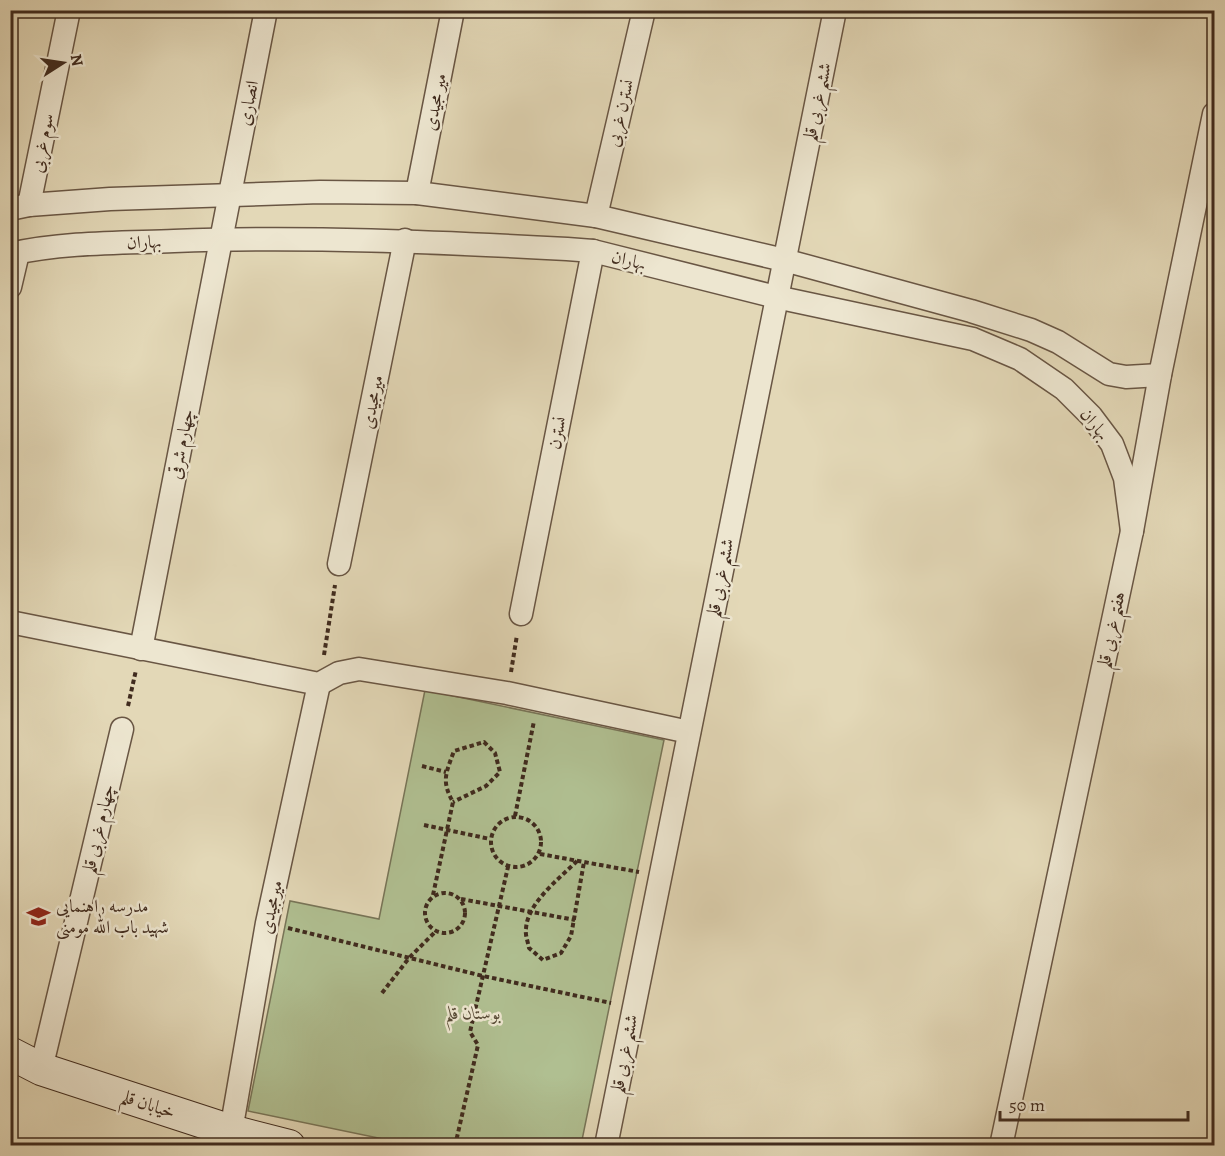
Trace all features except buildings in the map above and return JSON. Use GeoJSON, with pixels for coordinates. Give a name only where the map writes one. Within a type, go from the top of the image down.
{"type":"FeatureCollection","features":[{"type":"Feature","properties":{"kind":"street","name":"سوم غربی"},"geometry":{"type":"LineString","coordinates":[[20,207],[69,10]]}},
{"type":"Feature","properties":{"kind":"street","name":"انصاری"},"geometry":{"type":"LineString","coordinates":[[221,240],[266,10]]}},
{"type":"Feature","properties":{"kind":"street","name":"میر مجیدی"},"geometry":{"type":"LineString","coordinates":[[417,193],[453,10]]}},
{"type":"Feature","properties":{"kind":"street","name":"نسترن غربی"},"geometry":{"type":"LineString","coordinates":[[596,216],[644,10]]}},
{"type":"Feature","properties":{"kind":"street","name":"ششم غربی قلم"},"geometry":{"type":"LineString","coordinates":[[606,1146],[835,10]]}},
{"type":"Feature","properties":{"kind":"street","name":"هفتم غربی قلم"},"geometry":{"type":"LineString","coordinates":[[1001,1146],[1132,531],[1160,375],[1215,114]]}},
{"type":"Feature","properties":{"kind":"street","name":"بهاران"},"geometry":{"type":"LineString","coordinates":[[20,207],[110,199],[320,192],[417,193],[596,216],[784,260],[971,311],[1031,330],[1058,342],[1109,374],[1126,377],[1160,375]]}},
{"type":"Feature","properties":{"kind":"street","name":"بهاران"},"geometry":{"type":"LineString","coordinates":[[14,254],[63,246],[221,240],[405,240],[593,251],[776,297],[973,339],[1020,359],[1064,389],[1091,416],[1112,444],[1125,478],[1132,531]]}},
{"type":"Feature","properties":{"kind":"street","name":"چهارم شرقی"},"geometry":{"type":"LineString","coordinates":[[141,649],[221,240]]}},
{"type":"Feature","properties":{"kind":"street","name":"میرمجیدی"},"geometry":{"type":"LineString","coordinates":[[339,564],[405,240]]}},
{"type":"Feature","properties":{"kind":"street","name":"نسترن"},"geometry":{"type":"LineString","coordinates":[[521,614],[593,251]]}},
{"type":"Feature","properties":{"kind":"street"},"geometry":{"type":"LineString","coordinates":[[10,287],[14,254]]}},
{"type":"Feature","properties":{"kind":"street"},"geometry":{"type":"LineString","coordinates":[[10,622],[319,684],[339,673],[359,669],[507,693],[689,732]]}},
{"type":"Feature","properties":{"kind":"street","name":"میرمجیدی"},"geometry":{"type":"LineString","coordinates":[[245,1138],[267,923],[319,684]]}},
{"type":"Feature","properties":{"kind":"street","name":"چهارم غربی قلم"},"geometry":{"type":"LineString","coordinates":[[41,1069],[122,729]]}},
{"type":"Feature","properties":{"kind":"street","name":"خیابان قلم"},"geometry":{"type":"LineString","coordinates":[[10,1053],[41,1069],[245,1138],[289,1146]]}},
{"type":"Feature","properties":{"kind":"path"},"geometry":{"type":"LineString","coordinates":[[319,684],[339,564]]}},
{"type":"Feature","properties":{"kind":"path"},"geometry":{"type":"LineString","coordinates":[[507,693],[521,614]]}},
{"type":"Feature","properties":{"kind":"path"},"geometry":{"type":"LineString","coordinates":[[122,729],[141,649]]}},
{"type":"Feature","properties":{"kind":"path"},"geometry":{"type":"LineString","coordinates":[[515,816],[539,700]]}},
{"type":"Feature","properties":{"kind":"path"},"geometry":{"type":"LineString","coordinates":[[453,802],[486,786],[500,772],[495,753],[484,742],[454,751],[446,772],[445,789],[453,802],[433,896],[425,907],[426,921],[435,932],[449,934],[462,926],[466,912],[460,899]]}},
{"type":"Feature","properties":{"kind":"path"},"geometry":{"type":"LineString","coordinates":[[422,766],[446,772]]}},
{"type":"Feature","properties":{"kind":"path"},"geometry":{"type":"LineString","coordinates":[[515,816],[533,821],[542,837],[540,854],[526,867],[508,867],[494,856],[490,838],[498,823],[515,816]]}},
{"type":"Feature","properties":{"kind":"path"},"geometry":{"type":"LineString","coordinates":[[424,825],[490,838]]}},
{"type":"Feature","properties":{"kind":"path"},"geometry":{"type":"LineString","coordinates":[[540,854],[660,876]]}},
{"type":"Feature","properties":{"kind":"path"},"geometry":{"type":"LineString","coordinates":[[577,861],[545,892],[531,912],[526,929],[529,948],[543,960],[561,952],[571,936],[584,862]]}},
{"type":"Feature","properties":{"kind":"path"},"geometry":{"type":"LineString","coordinates":[[455,1146],[478,1045],[470,1032],[508,867]]}},
{"type":"Feature","properties":{"kind":"path"},"geometry":{"type":"LineString","coordinates":[[433,896],[447,892],[460,899],[575,920]]}},
{"type":"Feature","properties":{"kind":"path"},"geometry":{"type":"LineString","coordinates":[[267,923],[483,976],[634,1008]]}},
{"type":"Feature","properties":{"kind":"path"},"geometry":{"type":"LineString","coordinates":[[382,993],[409,958],[435,932]]}},
{"type":"Feature","properties":{"kind":"green space","name":"بوستان قلم"},"geometry":{"type":"Polygon","coordinates":[[[425,690],[664,740],[581,1145],[412,1145],[248,1111],[290,901],[379,919],[425,690]]]}},
{"type":"Feature","properties":{"kind":"place","name":"مدرسه راهنمایی شهید باب الله مومنی"},"geometry":{"type":"Point","coordinates":[38,916]}}]}
